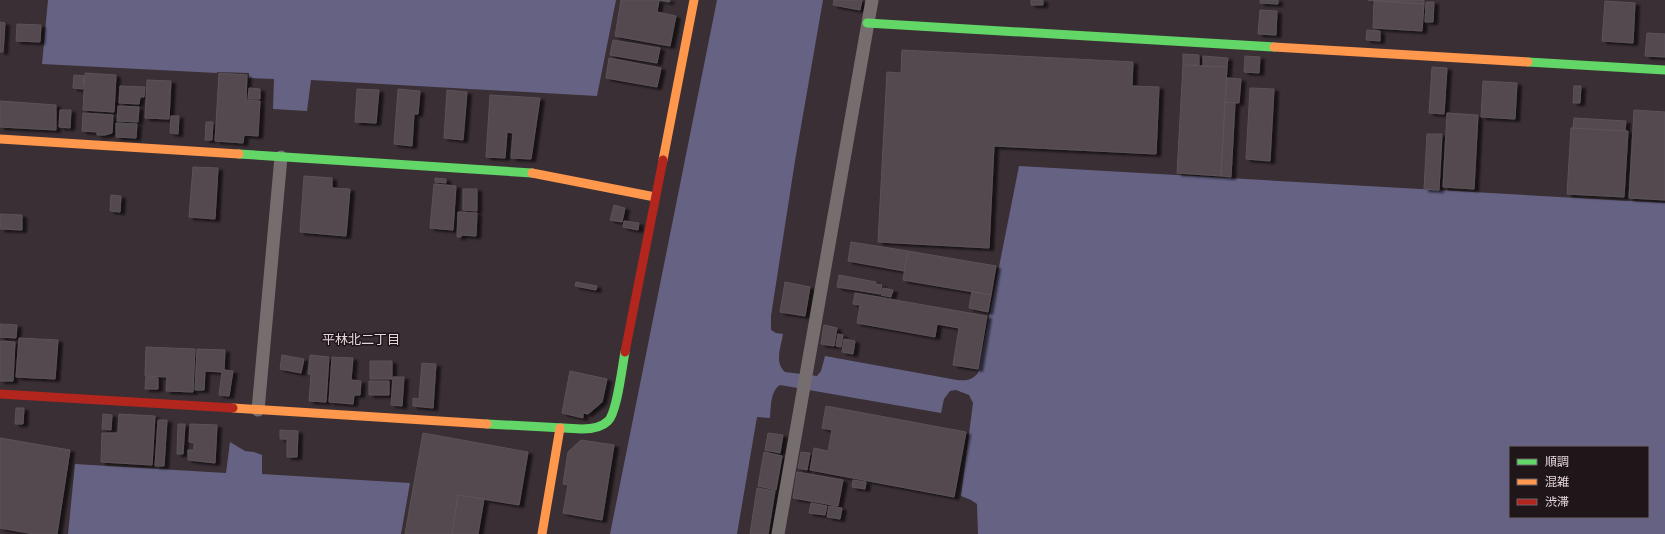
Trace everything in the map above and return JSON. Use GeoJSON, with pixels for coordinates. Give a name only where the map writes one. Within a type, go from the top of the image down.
{"type":"FeatureCollection","features":[{"type":"Feature","properties":{"kind":"street"},"geometry":{"type":"LineString","coordinates":[[0,394],[560,428],[596,428],[609,421],[613,415],[654,197],[694,0]]}},
{"type":"Feature","properties":{"kind":"street"},"geometry":{"type":"LineString","coordinates":[[778,534],[872,0]]}},
{"type":"Feature","properties":{"kind":"street"},"geometry":{"type":"LineString","coordinates":[[867,23],[1665,70]]}},
{"type":"Feature","properties":{"kind":"street"},"geometry":{"type":"LineString","coordinates":[[0,139],[524,172],[654,197]]}},
{"type":"Feature","properties":{"kind":"street"},"geometry":{"type":"LineString","coordinates":[[258,410],[281,157]]}},
{"type":"Feature","properties":{"kind":"street"},"geometry":{"type":"LineString","coordinates":[[542,534],[560,428]]}},
{"type":"Feature","properties":{"kind":"shaded area"},"geometry":{"type":"Polygon","coordinates":[[[48,0],[616,0],[597,96],[311,80],[307,111],[273,109],[274,79],[249,78],[249,73],[217,73],[42,64],[48,0]]]}},
{"type":"Feature","properties":{"kind":"shaded area"},"geometry":{"type":"Polygon","coordinates":[[[717,0],[823,0],[795,161],[771,316],[771,330],[776,333],[783,334],[779,359],[785,372],[817,376],[821,371],[825,356],[957,380],[969,380],[974,377],[978,373],[1019,166],[1665,203],[1665,534],[978,534],[977,504],[961,496],[973,403],[969,395],[956,390],[950,391],[944,399],[941,413],[780,385],[774,391],[770,418],[757,417],[737,534],[610,534],[717,0]]]}},
{"type":"Feature","properties":{"kind":"shaded area"},"geometry":{"type":"Polygon","coordinates":[[[230,442],[245,451],[262,455],[262,474],[410,483],[401,534],[68,534],[75,464],[226,473],[230,442]]]}},
{"type":"Feature","properties":{"kind":"building"},"geometry":{"type":"Polygon","coordinates":[[[621,0],[659,0],[657,12],[676,16],[670,46],[615,36],[621,0]]]}},
{"type":"Feature","properties":{"kind":"building"},"geometry":{"type":"Polygon","coordinates":[[[659,0],[670,0],[669,2],[659,0]]]}},
{"type":"Feature","properties":{"kind":"building"},"geometry":{"type":"Polygon","coordinates":[[[834,0],[862,0],[860,10],[833,5],[834,0]]]}},
{"type":"Feature","properties":{"kind":"building"},"geometry":{"type":"Polygon","coordinates":[[[1031,0],[1043,0],[1043,5],[1031,5],[1031,0]]]}},
{"type":"Feature","properties":{"kind":"building"},"geometry":{"type":"Polygon","coordinates":[[[1260,0],[1278,0],[1278,4],[1260,3],[1260,0]]]}},
{"type":"Feature","properties":{"kind":"building"},"geometry":{"type":"Polygon","coordinates":[[[1368,0],[1424,0],[1424,4],[1368,0]]]}},
{"type":"Feature","properties":{"kind":"building"},"geometry":{"type":"Polygon","coordinates":[[[1374,1],[1424,4],[1422,31],[1373,28],[1374,1]]]}},
{"type":"Feature","properties":{"kind":"building"},"geometry":{"type":"Polygon","coordinates":[[[1605,1],[1635,3],[1633,43],[1602,41],[1605,1]]]}},
{"type":"Feature","properties":{"kind":"building"},"geometry":{"type":"Polygon","coordinates":[[[1426,2],[1434,2],[1433,22],[1425,22],[1426,2]]]}},
{"type":"Feature","properties":{"kind":"building"},"geometry":{"type":"Polygon","coordinates":[[[1260,10],[1277,11],[1276,35],[1258,34],[1260,10]]]}},
{"type":"Feature","properties":{"kind":"building"},"geometry":{"type":"Polygon","coordinates":[[[0,22],[5,23],[3,52],[0,52],[0,22]]]}},
{"type":"Feature","properties":{"kind":"building"},"geometry":{"type":"Polygon","coordinates":[[[17,24],[41,25],[40,42],[16,41],[17,24]]]}},
{"type":"Feature","properties":{"kind":"building"},"geometry":{"type":"Polygon","coordinates":[[[1367,30],[1380,31],[1380,41],[1366,40],[1367,30]]]}},
{"type":"Feature","properties":{"kind":"building"},"geometry":{"type":"Polygon","coordinates":[[[1647,33],[1665,34],[1665,57],[1645,56],[1647,33]]]}},
{"type":"Feature","properties":{"kind":"building"},"geometry":{"type":"Polygon","coordinates":[[[613,40],[660,48],[657,63],[610,55],[613,40]]]}},
{"type":"Feature","properties":{"kind":"building"},"geometry":{"type":"Polygon","coordinates":[[[902,50],[1133,62],[1132,86],[1159,87],[1156,154],[994,146],[989,248],[878,242],[887,72],[901,73],[902,50]]]}},
{"type":"Feature","properties":{"kind":"building"},"geometry":{"type":"Polygon","coordinates":[[[1183,54],[1199,55],[1199,65],[1183,65],[1183,54]]]}},
{"type":"Feature","properties":{"kind":"building"},"geometry":{"type":"Polygon","coordinates":[[[1203,56],[1228,58],[1227,67],[1203,66],[1203,56]]]}},
{"type":"Feature","properties":{"kind":"building"},"geometry":{"type":"Polygon","coordinates":[[[1245,56],[1260,57],[1259,73],[1244,72],[1245,56]]]}},
{"type":"Feature","properties":{"kind":"building"},"geometry":{"type":"Polygon","coordinates":[[[609,58],[661,68],[657,87],[606,78],[609,58]]]}},
{"type":"Feature","properties":{"kind":"building"},"geometry":{"type":"Polygon","coordinates":[[[1183,65],[1227,67],[1221,176],[1177,173],[1183,65]]]}},
{"type":"Feature","properties":{"kind":"building"},"geometry":{"type":"Polygon","coordinates":[[[1432,67],[1447,68],[1444,114],[1429,113],[1432,67]]]}},
{"type":"Feature","properties":{"kind":"building"},"geometry":{"type":"Polygon","coordinates":[[[85,73],[116,75],[114,112],[83,110],[85,73]]]}},
{"type":"Feature","properties":{"kind":"building"},"geometry":{"type":"Polygon","coordinates":[[[219,73],[247,75],[246,100],[260,101],[258,136],[244,135],[243,143],[215,141],[219,73]]]}},
{"type":"Feature","properties":{"kind":"building"},"geometry":{"type":"Polygon","coordinates":[[[74,75],[84,76],[83,89],[73,88],[74,75]]]}},
{"type":"Feature","properties":{"kind":"building"},"geometry":{"type":"Polygon","coordinates":[[[1227,78],[1241,79],[1239,103],[1225,102],[1227,78]]]}},
{"type":"Feature","properties":{"kind":"building"},"geometry":{"type":"Polygon","coordinates":[[[147,80],[171,81],[169,119],[145,118],[147,80]]]}},
{"type":"Feature","properties":{"kind":"building"},"geometry":{"type":"Polygon","coordinates":[[[1483,81],[1517,83],[1515,119],[1481,117],[1483,81]]]}},
{"type":"Feature","properties":{"kind":"building"},"geometry":{"type":"Polygon","coordinates":[[[120,86],[145,87],[144,97],[140,97],[139,104],[119,103],[120,86]]]}},
{"type":"Feature","properties":{"kind":"building"},"geometry":{"type":"Polygon","coordinates":[[[1574,86],[1581,86],[1580,103],[1573,103],[1574,86]]]}},
{"type":"Feature","properties":{"kind":"building"},"geometry":{"type":"Polygon","coordinates":[[[249,88],[260,89],[260,99],[248,99],[249,88]]]}},
{"type":"Feature","properties":{"kind":"building"},"geometry":{"type":"Polygon","coordinates":[[[1250,88],[1274,89],[1270,161],[1246,159],[1250,88]]]}},
{"type":"Feature","properties":{"kind":"building"},"geometry":{"type":"Polygon","coordinates":[[[357,89],[379,90],[376,123],[355,122],[357,89]]]}},
{"type":"Feature","properties":{"kind":"building"},"geometry":{"type":"Polygon","coordinates":[[[398,89],[420,91],[418,114],[414,114],[412,146],[394,144],[398,89]]]}},
{"type":"Feature","properties":{"kind":"building"},"geometry":{"type":"Polygon","coordinates":[[[447,90],[467,92],[463,140],[444,138],[447,90]]]}},
{"type":"Feature","properties":{"kind":"building"},"geometry":{"type":"Polygon","coordinates":[[[490,95],[540,98],[531,159],[511,158],[513,133],[507,132],[505,158],[486,157],[490,95]]]}},
{"type":"Feature","properties":{"kind":"building"},"geometry":{"type":"Polygon","coordinates":[[[0,101],[56,105],[56,130],[0,127],[0,101]]]}},
{"type":"Feature","properties":{"kind":"building"},"geometry":{"type":"Polygon","coordinates":[[[1225,102],[1235,103],[1231,177],[1221,176],[1225,102]]]}},
{"type":"Feature","properties":{"kind":"building"},"geometry":{"type":"Polygon","coordinates":[[[118,106],[139,107],[138,122],[117,121],[118,106]]]}},
{"type":"Feature","properties":{"kind":"building"},"geometry":{"type":"Polygon","coordinates":[[[60,110],[71,110],[70,128],[59,127],[60,110]]]}},
{"type":"Feature","properties":{"kind":"building"},"geometry":{"type":"Polygon","coordinates":[[[1634,110],[1665,112],[1665,200],[1629,198],[1634,110]]]}},
{"type":"Feature","properties":{"kind":"building"},"geometry":{"type":"Polygon","coordinates":[[[83,113],[113,115],[112,133],[97,135],[97,132],[82,131],[83,113]]]}},
{"type":"Feature","properties":{"kind":"building"},"geometry":{"type":"Polygon","coordinates":[[[1447,113],[1478,115],[1474,189],[1443,187],[1447,113]]]}},
{"type":"Feature","properties":{"kind":"building"},"geometry":{"type":"Polygon","coordinates":[[[171,116],[179,116],[178,134],[170,133],[171,116]]]}},
{"type":"Feature","properties":{"kind":"building"},"geometry":{"type":"Polygon","coordinates":[[[1574,118],[1626,121],[1625,131],[1573,128],[1574,118]]]}},
{"type":"Feature","properties":{"kind":"building"},"geometry":{"type":"Polygon","coordinates":[[[206,122],[213,122],[212,140],[205,140],[206,122]]]}},
{"type":"Feature","properties":{"kind":"building"},"geometry":{"type":"Polygon","coordinates":[[[116,123],[137,124],[136,138],[116,137],[116,123]]]}},
{"type":"Feature","properties":{"kind":"building"},"geometry":{"type":"Polygon","coordinates":[[[1571,128],[1628,131],[1624,197],[1567,194],[1571,128]]]}},
{"type":"Feature","properties":{"kind":"building"},"geometry":{"type":"Polygon","coordinates":[[[1427,134],[1442,134],[1439,190],[1424,189],[1427,134]]]}},
{"type":"Feature","properties":{"kind":"building"},"geometry":{"type":"Polygon","coordinates":[[[193,167],[218,168],[215,219],[189,217],[193,167]]]}},
{"type":"Feature","properties":{"kind":"building"},"geometry":{"type":"Polygon","coordinates":[[[304,176],[332,178],[332,188],[350,189],[346,236],[300,232],[304,176]]]}},
{"type":"Feature","properties":{"kind":"building"},"geometry":{"type":"Polygon","coordinates":[[[435,178],[446,179],[446,183],[435,182],[435,178]]]}},
{"type":"Feature","properties":{"kind":"building"},"geometry":{"type":"Polygon","coordinates":[[[434,184],[456,186],[453,230],[430,228],[434,184]]]}},
{"type":"Feature","properties":{"kind":"building"},"geometry":{"type":"Polygon","coordinates":[[[463,189],[477,189],[477,211],[463,210],[463,189]]]}},
{"type":"Feature","properties":{"kind":"building"},"geometry":{"type":"Polygon","coordinates":[[[111,195],[121,196],[120,212],[110,211],[111,195]]]}},
{"type":"Feature","properties":{"kind":"building"},"geometry":{"type":"Polygon","coordinates":[[[614,205],[625,208],[622,222],[610,220],[614,205]]]}},
{"type":"Feature","properties":{"kind":"building"},"geometry":{"type":"Polygon","coordinates":[[[458,212],[477,213],[476,236],[461,235],[461,237],[457,237],[458,212]]]}},
{"type":"Feature","properties":{"kind":"building"},"geometry":{"type":"Polygon","coordinates":[[[0,214],[22,215],[22,230],[0,229],[0,214]]]}},
{"type":"Feature","properties":{"kind":"building"},"geometry":{"type":"Polygon","coordinates":[[[624,221],[639,223],[638,230],[623,227],[624,221]]]}},
{"type":"Feature","properties":{"kind":"building"},"geometry":{"type":"Polygon","coordinates":[[[851,242],[908,251],[904,271],[848,261],[851,242]]]}},
{"type":"Feature","properties":{"kind":"building"},"geometry":{"type":"Polygon","coordinates":[[[908,251],[996,266],[991,295],[903,280],[908,251]]]}},
{"type":"Feature","properties":{"kind":"building"},"geometry":{"type":"Polygon","coordinates":[[[839,275],[876,282],[875,284],[882,285],[880,294],[837,287],[839,275]]]}},
{"type":"Feature","properties":{"kind":"building"},"geometry":{"type":"Polygon","coordinates":[[[576,282],[597,286],[596,290],[575,286],[576,282]]]}},
{"type":"Feature","properties":{"kind":"building"},"geometry":{"type":"Polygon","coordinates":[[[785,282],[810,287],[805,316],[780,312],[785,282]]]}},
{"type":"Feature","properties":{"kind":"building"},"geometry":{"type":"Polygon","coordinates":[[[883,288],[893,290],[891,297],[881,295],[883,288]]]}},
{"type":"Feature","properties":{"kind":"building"},"geometry":{"type":"Polygon","coordinates":[[[972,291],[991,295],[988,312],[969,308],[972,291]]]}},
{"type":"Feature","properties":{"kind":"building"},"geometry":{"type":"Polygon","coordinates":[[[855,293],[987,316],[978,369],[953,365],[959,328],[937,324],[935,337],[857,323],[860,305],[853,304],[855,293]]]}},
{"type":"Feature","properties":{"kind":"building"},"geometry":{"type":"Polygon","coordinates":[[[0,324],[17,325],[16,338],[0,337],[0,324]]]}},
{"type":"Feature","properties":{"kind":"building"},"geometry":{"type":"Polygon","coordinates":[[[824,325],[837,328],[834,346],[821,344],[824,325]]]}},
{"type":"Feature","properties":{"kind":"building"},"geometry":{"type":"Polygon","coordinates":[[[838,334],[843,335],[841,347],[836,346],[838,334]]]}},
{"type":"Feature","properties":{"kind":"building"},"geometry":{"type":"Polygon","coordinates":[[[19,338],[58,340],[55,379],[16,377],[19,338]]]}},
{"type":"Feature","properties":{"kind":"building"},"geometry":{"type":"Polygon","coordinates":[[[844,339],[855,341],[853,354],[842,352],[844,339]]]}},
{"type":"Feature","properties":{"kind":"building"},"geometry":{"type":"Polygon","coordinates":[[[0,341],[15,342],[13,381],[0,381],[0,341]]]}},
{"type":"Feature","properties":{"kind":"building"},"geometry":{"type":"Polygon","coordinates":[[[146,347],[195,349],[193,392],[166,391],[167,377],[145,376],[146,347]]]}},
{"type":"Feature","properties":{"kind":"building"},"geometry":{"type":"Polygon","coordinates":[[[197,349],[225,350],[224,370],[233,371],[229,396],[219,395],[222,372],[205,371],[204,390],[195,390],[197,349]]]}},
{"type":"Feature","properties":{"kind":"building"},"geometry":{"type":"Polygon","coordinates":[[[282,355],[304,359],[301,373],[280,369],[282,355]]]}},
{"type":"Feature","properties":{"kind":"building"},"geometry":{"type":"Polygon","coordinates":[[[310,355],[329,357],[326,402],[309,401],[311,374],[308,374],[310,355]]]}},
{"type":"Feature","properties":{"kind":"building"},"geometry":{"type":"Polygon","coordinates":[[[332,357],[353,358],[351,380],[361,381],[360,395],[354,395],[353,404],[329,402],[332,357]]]}},
{"type":"Feature","properties":{"kind":"building"},"geometry":{"type":"Polygon","coordinates":[[[370,361],[392,361],[392,379],[370,379],[370,361]]]}},
{"type":"Feature","properties":{"kind":"building"},"geometry":{"type":"Polygon","coordinates":[[[422,363],[436,364],[433,408],[413,406],[413,398],[419,399],[422,363]]]}},
{"type":"Feature","properties":{"kind":"building"},"geometry":{"type":"Polygon","coordinates":[[[570,371],[607,379],[602,402],[588,414],[583,413],[583,418],[562,413],[570,371]]]}},
{"type":"Feature","properties":{"kind":"building"},"geometry":{"type":"Polygon","coordinates":[[[146,377],[158,378],[158,389],[145,389],[146,377]]]}},
{"type":"Feature","properties":{"kind":"building"},"geometry":{"type":"Polygon","coordinates":[[[393,377],[404,377],[402,406],[391,405],[393,377]]]}},
{"type":"Feature","properties":{"kind":"building"},"geometry":{"type":"Polygon","coordinates":[[[369,381],[389,381],[389,395],[369,395],[369,381]]]}},
{"type":"Feature","properties":{"kind":"building"},"geometry":{"type":"Polygon","coordinates":[[[826,406],[966,432],[954,497],[810,470],[814,448],[828,451],[832,430],[822,428],[826,406]]]}},
{"type":"Feature","properties":{"kind":"building"},"geometry":{"type":"Polygon","coordinates":[[[16,408],[24,408],[23,424],[15,424],[16,408]]]}},
{"type":"Feature","properties":{"kind":"building"},"geometry":{"type":"Polygon","coordinates":[[[103,414],[112,415],[111,430],[102,429],[103,414]]]}},
{"type":"Feature","properties":{"kind":"building"},"geometry":{"type":"Polygon","coordinates":[[[119,414],[155,416],[152,465],[101,462],[102,433],[118,433],[119,414]]]}},
{"type":"Feature","properties":{"kind":"building"},"geometry":{"type":"Polygon","coordinates":[[[158,420],[167,420],[164,466],[155,466],[158,420]]]}},
{"type":"Feature","properties":{"kind":"building"},"geometry":{"type":"Polygon","coordinates":[[[178,424],[185,424],[183,454],[177,454],[178,424]]]}},
{"type":"Feature","properties":{"kind":"building"},"geometry":{"type":"Polygon","coordinates":[[[190,424],[217,425],[215,463],[188,460],[188,450],[194,450],[194,443],[189,442],[190,424]]]}},
{"type":"Feature","properties":{"kind":"building"},"geometry":{"type":"Polygon","coordinates":[[[280,430],[298,431],[297,457],[287,457],[287,439],[280,439],[280,430]]]}},
{"type":"Feature","properties":{"kind":"building"},"geometry":{"type":"Polygon","coordinates":[[[423,433],[528,452],[519,505],[458,495],[452,534],[405,534],[423,433]]]}},
{"type":"Feature","properties":{"kind":"building"},"geometry":{"type":"Polygon","coordinates":[[[768,433],[783,435],[780,453],[765,450],[768,433]]]}},
{"type":"Feature","properties":{"kind":"building"},"geometry":{"type":"Polygon","coordinates":[[[0,438],[70,450],[57,534],[34,534],[0,528],[0,438]]]}},
{"type":"Feature","properties":{"kind":"building"},"geometry":{"type":"Polygon","coordinates":[[[581,440],[614,445],[602,520],[563,513],[568,485],[563,484],[568,452],[581,440]]]}},
{"type":"Feature","properties":{"kind":"building"},"geometry":{"type":"Polygon","coordinates":[[[764,452],[782,456],[776,490],[758,486],[764,452]]]}},
{"type":"Feature","properties":{"kind":"building"},"geometry":{"type":"Polygon","coordinates":[[[801,452],[810,453],[807,470],[798,468],[801,452]]]}},
{"type":"Feature","properties":{"kind":"building"},"geometry":{"type":"Polygon","coordinates":[[[797,472],[843,480],[838,506],[793,498],[797,472]]]}},
{"type":"Feature","properties":{"kind":"building"},"geometry":{"type":"Polygon","coordinates":[[[853,480],[866,482],[865,489],[852,487],[853,480]]]}},
{"type":"Feature","properties":{"kind":"building"},"geometry":{"type":"Polygon","coordinates":[[[757,488],[775,491],[768,534],[750,534],[757,488]]]}},
{"type":"Feature","properties":{"kind":"building"},"geometry":{"type":"Polygon","coordinates":[[[458,495],[484,499],[478,534],[452,534],[458,495]]]}},
{"type":"Feature","properties":{"kind":"building"},"geometry":{"type":"Polygon","coordinates":[[[811,503],[827,506],[825,515],[809,513],[811,503]]]}},
{"type":"Feature","properties":{"kind":"building"},"geometry":{"type":"Polygon","coordinates":[[[829,506],[842,508],[840,519],[827,517],[829,506]]]}},
{"type":"Feature","properties":{"kind":"traffic: fast"},"geometry":{"type":"LineString","coordinates":[[867,23],[1274,47]]}},
{"type":"Feature","properties":{"kind":"traffic: fast"},"geometry":{"type":"LineString","coordinates":[[1528,62],[1665,70]]}},
{"type":"Feature","properties":{"kind":"traffic: fast"},"geometry":{"type":"LineString","coordinates":[[239,154],[532,173]]}},
{"type":"Feature","properties":{"kind":"traffic: fast"},"geometry":{"type":"LineString","coordinates":[[487,424],[582,429],[599,427],[608,421],[614,409],[625,352]]}},
{"type":"Feature","properties":{"kind":"traffic: slow"},"geometry":{"type":"LineString","coordinates":[[663,160],[694,0]]}},
{"type":"Feature","properties":{"kind":"traffic: slow"},"geometry":{"type":"LineString","coordinates":[[1274,47],[1528,62]]}},
{"type":"Feature","properties":{"kind":"traffic: slow"},"geometry":{"type":"LineString","coordinates":[[0,139],[239,154]]}},
{"type":"Feature","properties":{"kind":"traffic: slow"},"geometry":{"type":"LineString","coordinates":[[532,173],[655,197]]}},
{"type":"Feature","properties":{"kind":"traffic: slow"},"geometry":{"type":"LineString","coordinates":[[233,408],[487,424]]}},
{"type":"Feature","properties":{"kind":"traffic: slow"},"geometry":{"type":"LineString","coordinates":[[542,534],[560,428]]}},
{"type":"Feature","properties":{"kind":"traffic: jam"},"geometry":{"type":"LineString","coordinates":[[625,352],[663,160]]}},
{"type":"Feature","properties":{"kind":"traffic: jam"},"geometry":{"type":"LineString","coordinates":[[0,394],[233,408]]}},
{"type":"Feature","properties":{"kind":"district","name":"平林北二丁目"},"geometry":{"type":"Point","coordinates":[361,339]}}]}
